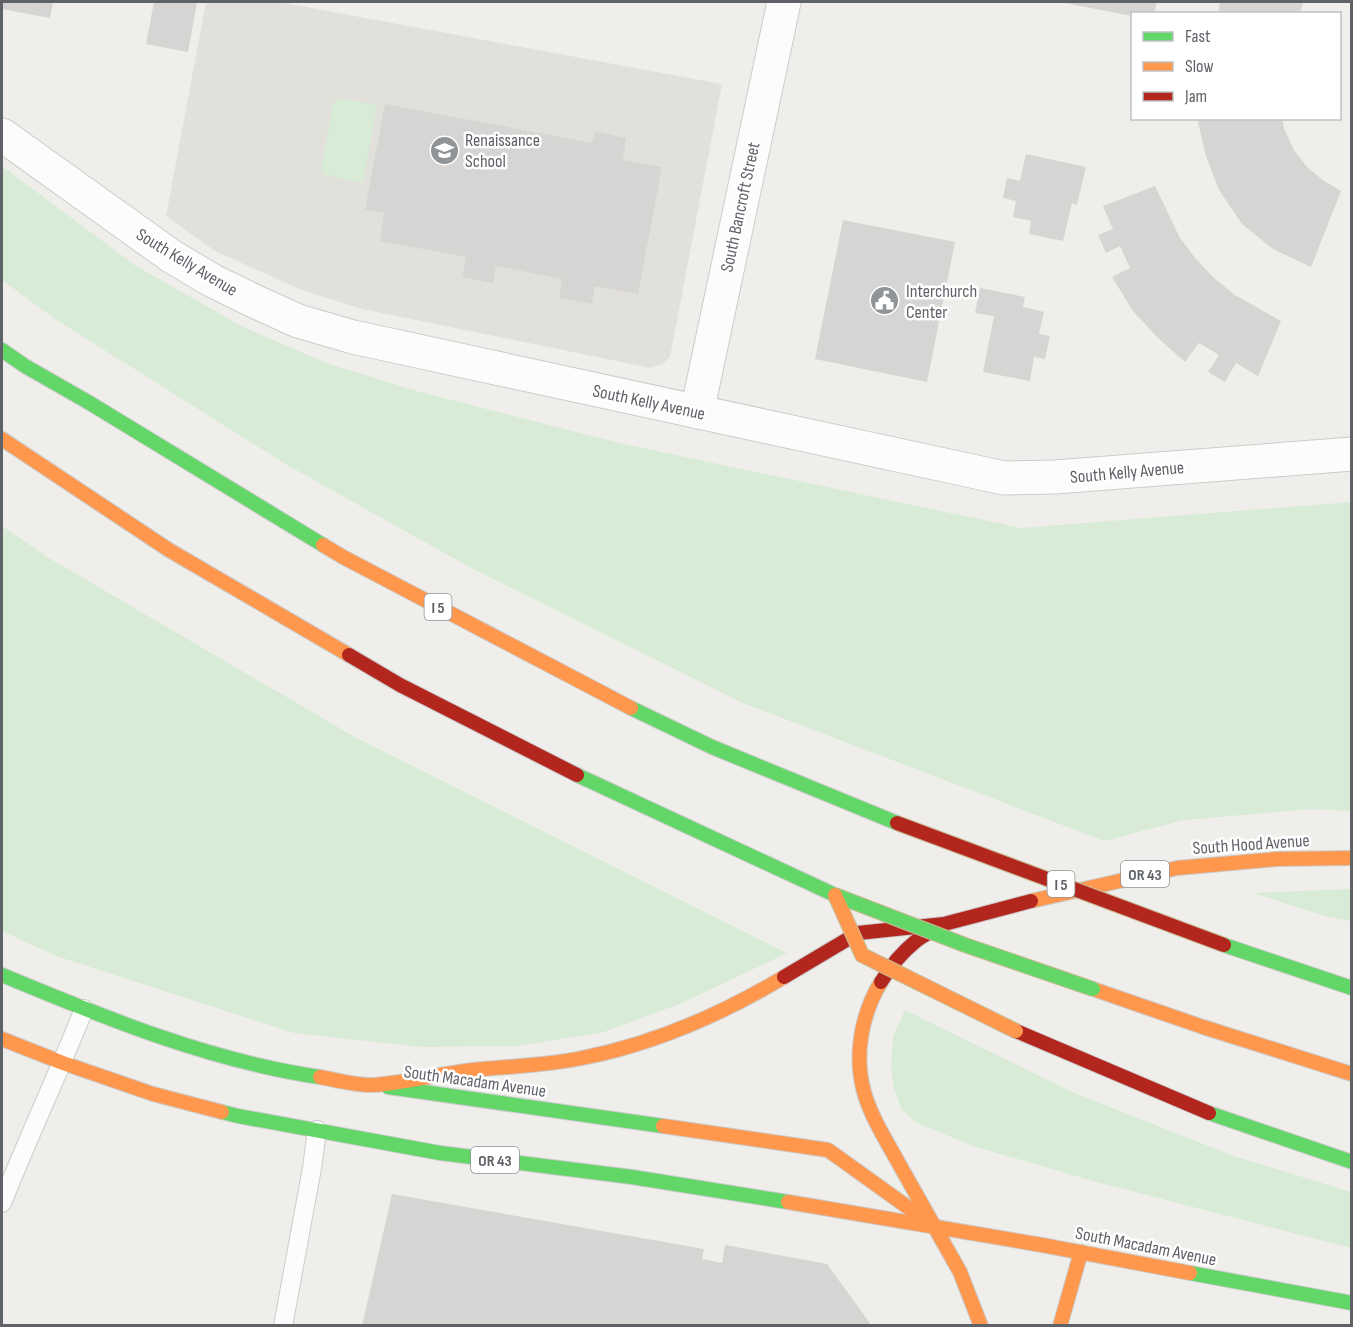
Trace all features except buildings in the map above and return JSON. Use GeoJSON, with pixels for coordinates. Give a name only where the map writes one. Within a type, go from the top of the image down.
{"type":"FeatureCollection","features":[{"type":"Feature","properties":{"kind":"main road","name":"I 5"},"geometry":{"type":"LineString","coordinates":[[2,350],[343,557],[613,699],[712,747],[897,823],[1224,945],[1352,988]]}},
{"type":"Feature","properties":{"kind":"main road"},"geometry":{"type":"LineString","coordinates":[[2,439],[169,550],[400,685],[595,784],[835,895],[965,945],[1203,1027],[1352,1074]]}},
{"type":"Feature","properties":{"kind":"main road","name":"South Hood Avenue"},"geometry":{"type":"LineString","coordinates":[[944,924],[1038,899],[1177,868],[1277,859],[1352,858]]}},
{"type":"Feature","properties":{"kind":"main road"},"geometry":{"type":"LineString","coordinates":[[835,895],[862,955],[1016,1031],[1204,1112],[1352,1162]]}},
{"type":"Feature","properties":{"kind":"main road"},"geometry":{"type":"LineString","coordinates":[[944,924],[917,940],[894,963],[874,993],[860,1038],[861,1071],[863,1089],[869,1107],[960,1272],[981,1326]]}},
{"type":"Feature","properties":{"kind":"main road","name":"OR 43"},"geometry":{"type":"LineString","coordinates":[[372,1084],[580,1059],[621,1050],[688,1026],[726,1008],[782,979],[858,933],[944,924]]}},
{"type":"Feature","properties":{"kind":"main road","name":"South Macadam Avenue"},"geometry":{"type":"LineString","coordinates":[[2,975],[84,1009],[200,1050],[241,1061],[312,1076],[828,1150],[934,1226]]}},
{"type":"Feature","properties":{"kind":"main road","name":"South Macadam Avenue"},"geometry":{"type":"LineString","coordinates":[[2,1039],[63,1063],[164,1096],[238,1116],[440,1153],[632,1177],[934,1226],[1352,1303]]}},
{"type":"Feature","properties":{"kind":"main road"},"geometry":{"type":"LineString","coordinates":[[1060,1326],[1080,1252]]}},
{"type":"Feature","properties":{"kind":"street","name":"South Bancroft Street"},"geometry":{"type":"LineString","coordinates":[[697,412],[784,2]]}},
{"type":"Feature","properties":{"kind":"street","name":"South Kelly Avenue"},"geometry":{"type":"LineString","coordinates":[[2,135],[171,256],[213,281],[298,321],[353,337],[1004,478],[1055,477],[1352,454]]}},
{"type":"Feature","properties":{"kind":"lane"},"geometry":{"type":"LineString","coordinates":[[2,1203],[84,1009]]}},
{"type":"Feature","properties":{"kind":"lane"},"geometry":{"type":"LineString","coordinates":[[283,1326],[317,1130]]}},
{"type":"Feature","properties":{"kind":"shaded area","name":"Renaissance School"},"geometry":{"type":"Polygon","coordinates":[[[206,2],[279,2],[722,84],[670,357],[662,364],[651,368],[362,309],[302,290],[215,251],[166,216],[206,2]]]}},
{"type":"Feature","properties":{"kind":"green space"},"geometry":{"type":"Polygon","coordinates":[[[339,98],[377,105],[363,183],[325,175],[321,170],[333,103],[339,98]]]}},
{"type":"Feature","properties":{"kind":"green space"},"geometry":{"type":"Polygon","coordinates":[[[2,166],[136,266],[243,327],[329,364],[420,392],[619,443],[1021,528],[1351,502],[1351,811],[1311,809],[1184,820],[1104,841],[743,703],[473,569],[287,465],[55,319],[2,280],[2,166]]]}},
{"type":"Feature","properties":{"kind":"green space"},"geometry":{"type":"Polygon","coordinates":[[[2,526],[49,558],[353,736],[787,953],[682,1003],[604,1032],[517,1046],[422,1047],[294,1033],[56,956],[2,931],[2,526]]]}},
{"type":"Feature","properties":{"kind":"green space"},"geometry":{"type":"Polygon","coordinates":[[[1351,889],[1351,921],[1325,916],[1253,893],[1351,889]]]}},
{"type":"Feature","properties":{"kind":"green space"},"geometry":{"type":"Polygon","coordinates":[[[905,1010],[1074,1093],[1234,1156],[1351,1192],[1351,1248],[1093,1181],[973,1146],[917,1123],[902,1110],[894,1089],[891,1066],[893,1037],[905,1010]]]}},
{"type":"Feature","properties":{"kind":"traffic: fast"},"geometry":{"type":"LineString","coordinates":[[2,350],[323,545]]}},
{"type":"Feature","properties":{"kind":"traffic: fast"},"geometry":{"type":"LineString","coordinates":[[631,708],[712,747],[897,823]]}},
{"type":"Feature","properties":{"kind":"traffic: fast"},"geometry":{"type":"LineString","coordinates":[[577,775],[835,895]]}},
{"type":"Feature","properties":{"kind":"traffic: fast"},"geometry":{"type":"LineString","coordinates":[[835,895],[965,945],[1093,989]]}},
{"type":"Feature","properties":{"kind":"traffic: fast"},"geometry":{"type":"LineString","coordinates":[[1224,945],[1352,988]]}},
{"type":"Feature","properties":{"kind":"traffic: fast"},"geometry":{"type":"LineString","coordinates":[[2,975],[119,1022],[198,1049],[279,1070],[320,1077]]}},
{"type":"Feature","properties":{"kind":"traffic: fast"},"geometry":{"type":"LineString","coordinates":[[388,1087],[663,1126]]}},
{"type":"Feature","properties":{"kind":"traffic: fast"},"geometry":{"type":"LineString","coordinates":[[222,1112],[440,1153],[632,1177],[788,1202]]}},
{"type":"Feature","properties":{"kind":"traffic: fast"},"geometry":{"type":"LineString","coordinates":[[1209,1113],[1352,1162]]}},
{"type":"Feature","properties":{"kind":"traffic: fast"},"geometry":{"type":"LineString","coordinates":[[1190,1273],[1352,1303]]}},
{"type":"Feature","properties":{"kind":"traffic: slow"},"geometry":{"type":"LineString","coordinates":[[2,439],[169,550],[349,655]]}},
{"type":"Feature","properties":{"kind":"traffic: slow"},"geometry":{"type":"LineString","coordinates":[[323,545],[631,708]]}},
{"type":"Feature","properties":{"kind":"traffic: slow"},"geometry":{"type":"LineString","coordinates":[[1031,901],[1177,868],[1277,859],[1352,858]]}},
{"type":"Feature","properties":{"kind":"traffic: slow"},"geometry":{"type":"LineString","coordinates":[[835,895],[862,955],[1016,1031]]}},
{"type":"Feature","properties":{"kind":"traffic: slow"},"geometry":{"type":"LineString","coordinates":[[320,1077],[374,1085],[469,1070],[545,1064],[582,1058],[635,1045],[687,1026],[784,977]]}},
{"type":"Feature","properties":{"kind":"traffic: slow"},"geometry":{"type":"LineString","coordinates":[[881,982],[868,1008],[861,1036],[860,1064],[864,1092],[879,1128],[934,1226]]}},
{"type":"Feature","properties":{"kind":"traffic: slow"},"geometry":{"type":"LineString","coordinates":[[1093,989],[1203,1027],[1352,1074]]}},
{"type":"Feature","properties":{"kind":"traffic: slow"},"geometry":{"type":"LineString","coordinates":[[2,1039],[153,1094],[222,1112]]}},
{"type":"Feature","properties":{"kind":"traffic: slow"},"geometry":{"type":"LineString","coordinates":[[663,1126],[828,1150],[934,1226],[960,1272],[981,1326]]}},
{"type":"Feature","properties":{"kind":"traffic: slow"},"geometry":{"type":"LineString","coordinates":[[788,1202],[1042,1245],[1190,1273]]}},
{"type":"Feature","properties":{"kind":"traffic: slow"},"geometry":{"type":"LineString","coordinates":[[1060,1326],[1081,1252]]}},
{"type":"Feature","properties":{"kind":"traffic: jam"},"geometry":{"type":"LineString","coordinates":[[349,655],[400,685],[577,775]]}},
{"type":"Feature","properties":{"kind":"traffic: jam"},"geometry":{"type":"LineString","coordinates":[[897,823],[1224,945]]}},
{"type":"Feature","properties":{"kind":"traffic: jam"},"geometry":{"type":"LineString","coordinates":[[784,977],[858,933],[944,924],[1031,901]]}},
{"type":"Feature","properties":{"kind":"traffic: jam"},"geometry":{"type":"LineString","coordinates":[[881,982],[896,960],[922,937],[941,926]]}},
{"type":"Feature","properties":{"kind":"traffic: jam"},"geometry":{"type":"LineString","coordinates":[[1016,1031],[1209,1113]]}},
{"type":"Feature","properties":{"kind":"place","name":"Renaissance School"},"geometry":{"type":"Point","coordinates":[444,150]}},
{"type":"Feature","properties":{"kind":"place","name":"Interchurch Center"},"geometry":{"type":"Point","coordinates":[885,301]}}]}
